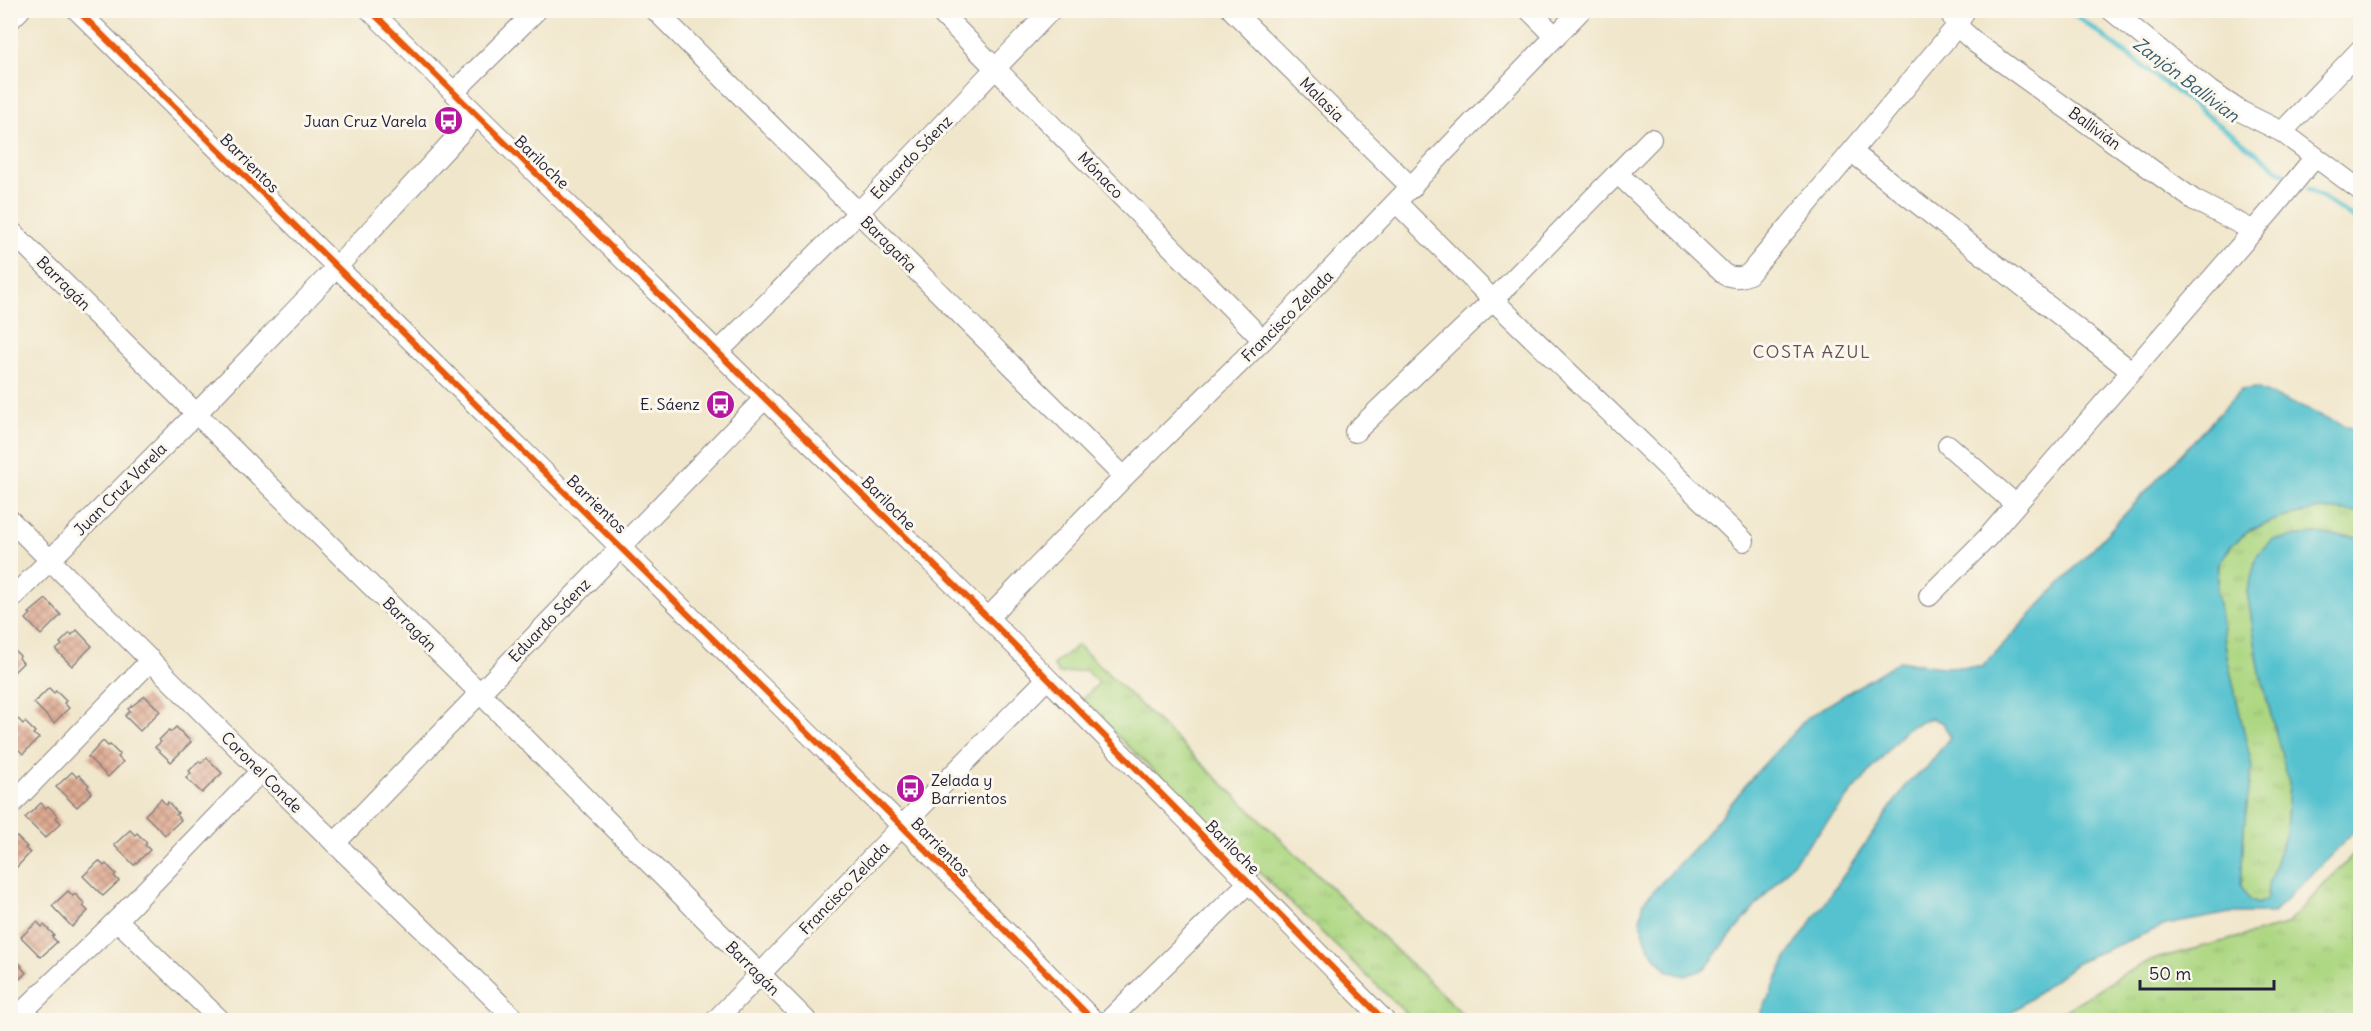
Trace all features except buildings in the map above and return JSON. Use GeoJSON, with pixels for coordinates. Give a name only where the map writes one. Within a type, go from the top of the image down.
{"type":"FeatureCollection","features":[{"type":"Feature","properties":{"kind":"street"},"geometry":{"type":"LineString","coordinates":[[10,20],[20,10]]}},
{"type":"Feature","properties":{"kind":"street","name":"Barrientos"},"geometry":{"type":"LineString","coordinates":[[77,10],[902,826],[1093,1020]]}},
{"type":"Feature","properties":{"kind":"street","name":"Bariloche"},"geometry":{"type":"LineString","coordinates":[[370,10],[476,117],[988,618],[1384,1020]]}},
{"type":"Feature","properties":{"kind":"street"},"geometry":{"type":"LineString","coordinates":[[454,93],[537,10]]}},
{"type":"Feature","properties":{"kind":"street","name":"Baragaña"},"geometry":{"type":"LineString","coordinates":[[655,10],[1124,477]]}},
{"type":"Feature","properties":{"kind":"street","name":"Mónaco"},"geometry":{"type":"LineString","coordinates":[[938,10],[1263,340]]}},
{"type":"Feature","properties":{"kind":"street","name":"Eduardo Sáenz"},"geometry":{"type":"LineString","coordinates":[[718,352],[858,213],[1051,10]]}},
{"type":"Feature","properties":{"kind":"street","name":"Malasia"},"geometry":{"type":"LineString","coordinates":[[1232,10],[1412,188]]}},
{"type":"Feature","properties":{"kind":"street"},"geometry":{"type":"LineString","coordinates":[[1529,10],[1556,37]]}},
{"type":"Feature","properties":{"kind":"street","name":"Francisco Zelada"},"geometry":{"type":"LineString","coordinates":[[988,618],[1124,477],[1412,188],[1581,10]]}},
{"type":"Feature","properties":{"kind":"street"},"geometry":{"type":"LineString","coordinates":[[2111,10],[2210,91],[2240,111],[2282,132],[2361,190]]}},
{"type":"Feature","properties":{"kind":"street"},"geometry":{"type":"LineString","coordinates":[[1617,173],[1725,275],[1735,278],[1749,274],[1852,152],[1957,16]]}},
{"type":"Feature","properties":{"kind":"street","name":"Ballivián"},"geometry":{"type":"LineString","coordinates":[[1957,16],[1977,44],[2194,200],[2254,231]]}},
{"type":"Feature","properties":{"kind":"street"},"geometry":{"type":"LineString","coordinates":[[2282,132],[2361,50]]}},
{"type":"Feature","properties":{"kind":"street","name":"Juan Cruz Varela"},"geometry":{"type":"LineString","coordinates":[[10,600],[196,414],[476,117]]}},
{"type":"Feature","properties":{"kind":"street"},"geometry":{"type":"LineString","coordinates":[[1355,432],[1493,300],[1651,139]]}},
{"type":"Feature","properties":{"kind":"street"},"geometry":{"type":"LineString","coordinates":[[1852,152],[2131,371]]}},
{"type":"Feature","properties":{"kind":"street"},"geometry":{"type":"LineString","coordinates":[[1929,596],[1988,538],[2015,504],[2254,231],[2315,157]]}},
{"type":"Feature","properties":{"kind":"street"},"geometry":{"type":"LineString","coordinates":[[1397,203],[1493,300],[1744,541]]}},
{"type":"Feature","properties":{"kind":"street","name":"Barragán"},"geometry":{"type":"LineString","coordinates":[[10,230],[479,692],[806,1020]]}},
{"type":"Feature","properties":{"kind":"street","name":"Eduardo Sáenz"},"geometry":{"type":"LineString","coordinates":[[335,843],[764,399]]}},
{"type":"Feature","properties":{"kind":"street"},"geometry":{"type":"LineString","coordinates":[[1948,444],[2015,504]]}},
{"type":"Feature","properties":{"kind":"street","name":"Coronel Conde"},"geometry":{"type":"LineString","coordinates":[[10,520],[261,771],[516,1020]]}},
{"type":"Feature","properties":{"kind":"street"},"geometry":{"type":"LineString","coordinates":[[10,806],[151,660]]}},
{"type":"Feature","properties":{"kind":"street","name":"Francisco Zelada"},"geometry":{"type":"LineString","coordinates":[[716,1020],[1047,679]]}},
{"type":"Feature","properties":{"kind":"street"},"geometry":{"type":"LineString","coordinates":[[14,1020],[117,920],[261,771]]}},
{"type":"Feature","properties":{"kind":"street"},"geometry":{"type":"LineString","coordinates":[[1109,1020],[1249,882]]}},
{"type":"Feature","properties":{"kind":"street"},"geometry":{"type":"LineString","coordinates":[[117,920],[220,1020]]}},
{"type":"Feature","properties":{"kind":"green space"},"geometry":{"type":"Polygon","coordinates":[[[2320,509],[2360,512],[2360,537],[2314,534],[2258,554],[2247,591],[2260,673],[2289,783],[2286,833],[2268,885],[2267,899],[2257,904],[2249,900],[2241,886],[2244,828],[2228,661],[2217,593],[2219,563],[2232,545],[2250,530],[2278,519],[2320,509]]]}},
{"type":"Feature","properties":{"kind":"green space"},"geometry":{"type":"Polygon","coordinates":[[[1078,645],[1469,1020],[1413,1020],[1081,701],[1099,683],[1085,670],[1059,674],[1053,665],[1078,645]]]}},
{"type":"Feature","properties":{"kind":"green space"},"geometry":{"type":"Polygon","coordinates":[[[2360,847],[2360,1020],[2050,1020],[2115,979],[2151,960],[2286,925],[2360,847]]]}},
{"type":"Feature","properties":{"kind":"water"},"geometry":{"type":"Polygon","coordinates":[[[2256,388],[2360,432],[2360,512],[2320,509],[2278,519],[2250,530],[2232,545],[2219,563],[2217,593],[2228,661],[2252,767],[2244,828],[2241,886],[2249,900],[2257,904],[2267,899],[2268,885],[2286,833],[2289,783],[2260,673],[2247,591],[2258,554],[2273,540],[2314,534],[2360,537],[2360,826],[2273,913],[2230,913],[2166,925],[2081,960],[2002,1020],[1758,1020],[1787,957],[1909,781],[1925,770],[1950,737],[1943,723],[1931,718],[1907,728],[1705,969],[1685,976],[1668,971],[1649,949],[1640,920],[1644,901],[1701,840],[1755,774],[1807,718],[1899,661],[1942,667],[1982,667],[2241,390],[2256,388]]]}},
{"type":"Feature","properties":{"kind":"waterway","name":"Zanjón Ballivian"},"geometry":{"type":"LineString","coordinates":[[2069,10],[2284,174]]}},
{"type":"Feature","properties":{"kind":"waterway","name":"Zanjón Ballivian"},"geometry":{"type":"LineString","coordinates":[[2309,189],[2360,222]]}},
{"type":"Feature","properties":{"kind":"cycle path"},"geometry":{"type":"LineString","coordinates":[[77,10],[902,826],[1093,1020]]}},
{"type":"Feature","properties":{"kind":"cycle path"},"geometry":{"type":"LineString","coordinates":[[370,10],[988,618],[1384,1020]]}},
{"type":"Feature","properties":{"kind":"place","name":"Juan Cruz Varela"},"geometry":{"type":"Point","coordinates":[448,121]}},
{"type":"Feature","properties":{"kind":"place","name":"E. Sáenz"},"geometry":{"type":"Point","coordinates":[721,404]}},
{"type":"Feature","properties":{"kind":"place","name":"Zelada y Barrientos"},"geometry":{"type":"Point","coordinates":[910,789]}},
{"type":"Feature","properties":{"kind":"district","name":"COSTA AZUL"},"geometry":{"type":"Point","coordinates":[1812,352]}}]}
